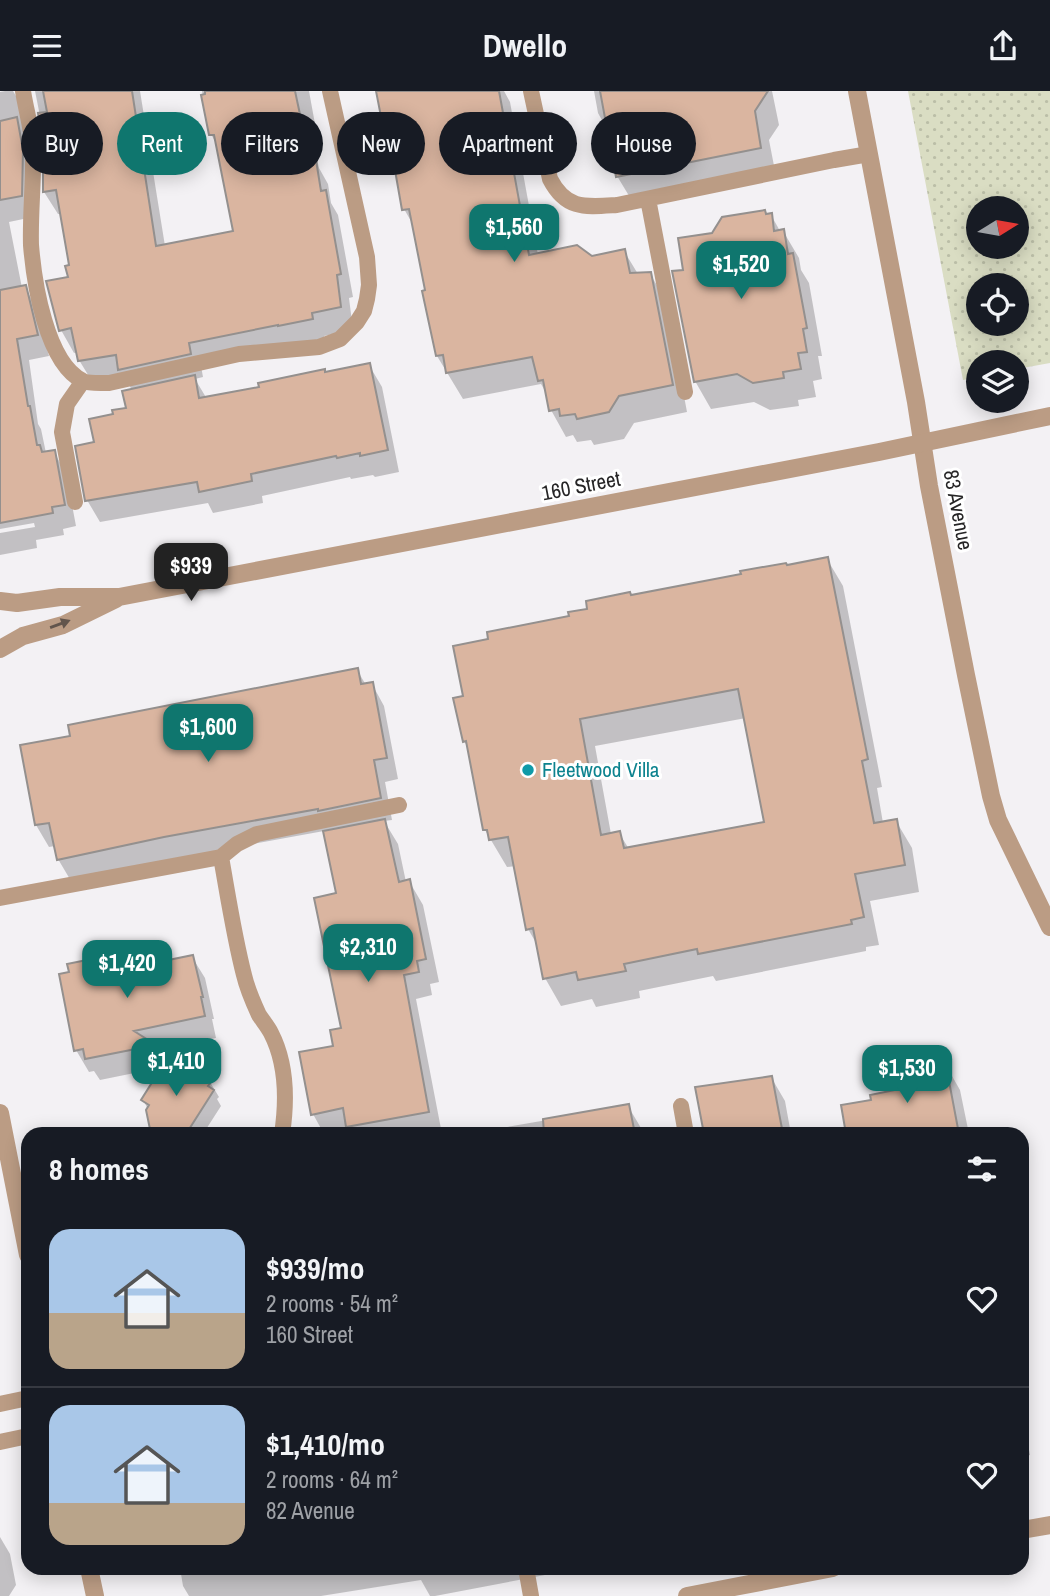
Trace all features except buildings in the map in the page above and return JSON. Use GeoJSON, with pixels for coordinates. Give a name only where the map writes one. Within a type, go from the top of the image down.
{"type":"FeatureCollection","features":[{"type":"Feature","properties":{"kind":"street","name":"83 Avenue"},"geometry":{"type":"LineString","coordinates":[[857,91],[991,796],[998,820],[1050,927]]}},
{"type":"Feature","properties":{"kind":"street","name":"160 Street"},"geometry":{"type":"LineString","coordinates":[[0,601],[17,603],[60,597],[120,597],[1050,416]]}},
{"type":"Feature","properties":{"kind":"street","name":"160 Street"},"geometry":{"type":"LineString","coordinates":[[0,649],[23,636],[63,625],[120,597]]}},
{"type":"Feature","properties":{"kind":"street"},"geometry":{"type":"LineString","coordinates":[[0,1113],[21,1220]]}},
{"type":"Feature","properties":{"kind":"street"},"geometry":{"type":"LineString","coordinates":[[1029,1529],[1050,1525]]}},
{"type":"Feature","properties":{"kind":"street"},"geometry":{"type":"LineString","coordinates":[[90,1575],[95,1596]]}},
{"type":"Feature","properties":{"kind":"street"},"geometry":{"type":"LineString","coordinates":[[687,1596],[767,1575]]}},
{"type":"Feature","properties":{"kind":"lane"},"geometry":{"type":"LineString","coordinates":[[23,91],[33,147],[31,243],[41,307],[61,361],[83,381],[96,383],[109,383],[239,353],[319,347],[340,339],[357,322],[367,299],[367,257],[330,91]]}},
{"type":"Feature","properties":{"kind":"lane"},"geometry":{"type":"LineString","coordinates":[[531,91],[550,179],[556,191],[566,201],[585,207],[617,205],[869,154]]}},
{"type":"Feature","properties":{"kind":"lane"},"geometry":{"type":"LineString","coordinates":[[648,199],[685,391]]}},
{"type":"Feature","properties":{"kind":"lane"},"geometry":{"type":"LineString","coordinates":[[75,502],[62,432],[66,404],[83,381]]}},
{"type":"Feature","properties":{"kind":"lane"},"geometry":{"type":"LineString","coordinates":[[0,898],[221,857],[237,844],[257,834],[399,805]]}},
{"type":"Feature","properties":{"kind":"lane"},"geometry":{"type":"LineString","coordinates":[[221,857],[244,975],[251,997],[279,1053],[285,1086],[283,1127]]}},
{"type":"Feature","properties":{"kind":"lane"},"geometry":{"type":"LineString","coordinates":[[681,1106],[685,1127]]}},
{"type":"Feature","properties":{"kind":"lane"},"geometry":{"type":"LineString","coordinates":[[0,1404],[21,1400]]}},
{"type":"Feature","properties":{"kind":"lane"},"geometry":{"type":"LineString","coordinates":[[0,1442],[21,1438]]}},
{"type":"Feature","properties":{"kind":"lane"},"geometry":{"type":"LineString","coordinates":[[527,1575],[531,1596]]}},
{"type":"Feature","properties":{"kind":"green space"},"geometry":{"type":"Polygon","coordinates":[[[908,91],[1050,91],[1050,363],[1029,367],[1029,350],[966,350],[966,379],[963,380],[908,91]]]}},
{"type":"Feature","properties":{"kind":"place","name":"Fleetwood Villa"},"geometry":{"type":"Point","coordinates":[528,770]}}]}
